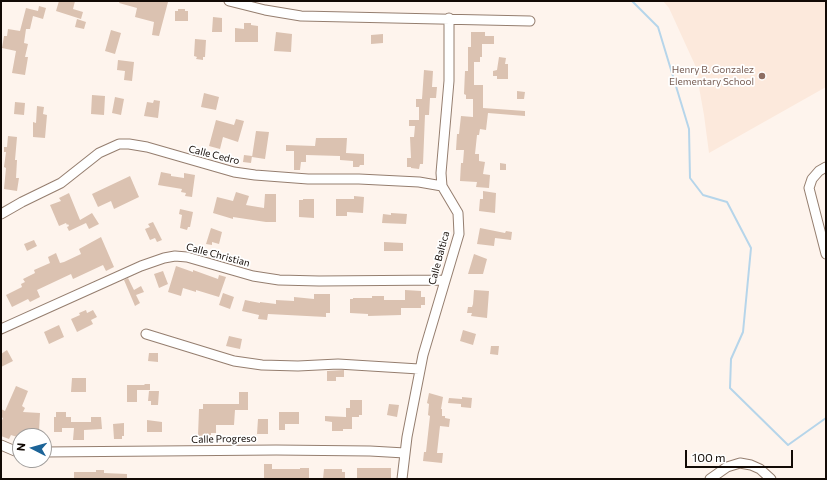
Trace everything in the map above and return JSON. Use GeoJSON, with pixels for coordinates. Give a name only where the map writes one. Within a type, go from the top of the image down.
{"type":"FeatureCollection","features":[{"type":"Feature","properties":{"kind":"street"},"geometry":{"type":"LineString","coordinates":[[229,1],[265,10],[301,16],[449,18],[530,21]]}},
{"type":"Feature","properties":{"kind":"street"},"geometry":{"type":"LineString","coordinates":[[442,186],[442,165],[449,81],[449,18]]}},
{"type":"Feature","properties":{"kind":"street","name":"Calle Cedro"},"geometry":{"type":"LineString","coordinates":[[1,214],[61,183],[99,153],[119,144],[129,144],[147,148],[234,172],[255,176],[419,182],[442,186]]}},
{"type":"Feature","properties":{"kind":"street"},"geometry":{"type":"LineString","coordinates":[[826,167],[819,171],[812,179],[809,188],[826,254]]}},
{"type":"Feature","properties":{"kind":"street","name":"Calle Baltica"},"geometry":{"type":"LineString","coordinates":[[402,479],[405,453],[420,369],[459,234],[458,213],[442,186]]}},
{"type":"Feature","properties":{"kind":"street","name":"Calle Christian"},"geometry":{"type":"LineString","coordinates":[[1,329],[141,266],[175,256],[187,257],[253,276],[279,280],[445,280]]}},
{"type":"Feature","properties":{"kind":"street"},"geometry":{"type":"LineString","coordinates":[[146,334],[234,361],[262,365],[298,366],[338,364],[420,369]]}},
{"type":"Feature","properties":{"kind":"street"},"geometry":{"type":"LineString","coordinates":[[1,445],[12,450]]}},
{"type":"Feature","properties":{"kind":"street","name":"Calle Progreso"},"geometry":{"type":"LineString","coordinates":[[52,452],[276,450],[405,453]]}},
{"type":"Feature","properties":{"kind":"street"},"geometry":{"type":"LineString","coordinates":[[710,479],[727,467],[740,463],[751,465],[760,469],[771,479]]}},
{"type":"Feature","properties":{"kind":"shaded area","name":"Henry B. Gonzalez Elementary School"},"geometry":{"type":"Polygon","coordinates":[[[663,1],[826,1],[826,87],[709,153],[695,65],[669,8],[663,1]]]}},
{"type":"Feature","properties":{"kind":"building"},"geometry":{"type":"Polygon","coordinates":[[[59,1],[75,1],[73,9],[83,12],[81,19],[56,11],[59,1]]]}},
{"type":"Feature","properties":{"kind":"building"},"geometry":{"type":"Polygon","coordinates":[[[120,1],[168,2],[159,36],[152,35],[154,22],[135,17],[137,8],[119,3],[120,1]]]}},
{"type":"Feature","properties":{"kind":"building"},"geometry":{"type":"Polygon","coordinates":[[[39,6],[46,8],[43,19],[33,16],[30,29],[26,29],[24,43],[28,44],[25,57],[28,57],[25,75],[12,73],[16,51],[2,48],[4,36],[7,36],[8,29],[20,31],[26,8],[38,11],[39,6]]]}},
{"type":"Feature","properties":{"kind":"building"},"geometry":{"type":"Polygon","coordinates":[[[178,9],[185,9],[185,11],[188,11],[188,21],[175,21],[175,11],[178,11],[178,9]]]}},
{"type":"Feature","properties":{"kind":"building"},"geometry":{"type":"Polygon","coordinates":[[[213,17],[222,18],[222,32],[212,32],[213,17]]]}},
{"type":"Feature","properties":{"kind":"building"},"geometry":{"type":"Polygon","coordinates":[[[77,19],[86,22],[84,29],[75,27],[77,19]]]}},
{"type":"Feature","properties":{"kind":"building"},"geometry":{"type":"Polygon","coordinates":[[[244,23],[251,23],[251,25],[258,26],[258,42],[235,42],[235,28],[244,29],[244,23]]]}},
{"type":"Feature","properties":{"kind":"building"},"geometry":{"type":"Polygon","coordinates":[[[111,30],[121,33],[115,54],[105,51],[111,30]]]}},
{"type":"Feature","properties":{"kind":"building"},"geometry":{"type":"Polygon","coordinates":[[[276,32],[292,34],[291,52],[274,51],[276,32]]]}},
{"type":"Feature","properties":{"kind":"building"},"geometry":{"type":"Polygon","coordinates":[[[471,32],[485,32],[485,36],[494,36],[494,44],[482,44],[482,57],[480,57],[480,62],[474,62],[474,85],[483,85],[483,108],[525,111],[525,116],[488,113],[486,130],[480,129],[479,135],[477,135],[475,154],[479,154],[479,161],[485,162],[483,174],[490,175],[489,188],[476,187],[477,182],[460,181],[461,163],[463,163],[464,150],[456,150],[457,134],[459,134],[461,116],[473,117],[473,99],[466,99],[466,95],[464,94],[465,71],[468,71],[468,47],[471,47],[471,32]]]}},
{"type":"Feature","properties":{"kind":"building"},"geometry":{"type":"Polygon","coordinates":[[[383,34],[383,43],[371,44],[371,35],[383,34]]]}},
{"type":"Feature","properties":{"kind":"building"},"geometry":{"type":"Polygon","coordinates":[[[195,39],[206,40],[205,57],[203,57],[203,60],[196,59],[197,57],[194,56],[195,39]]]}},
{"type":"Feature","properties":{"kind":"building"},"geometry":{"type":"Polygon","coordinates":[[[499,57],[506,58],[505,64],[508,64],[508,79],[497,79],[497,76],[493,76],[493,71],[497,70],[499,57]]]}},
{"type":"Feature","properties":{"kind":"building"},"geometry":{"type":"Polygon","coordinates":[[[118,60],[134,62],[132,81],[124,80],[125,71],[117,70],[118,60]]]}},
{"type":"Feature","properties":{"kind":"building"},"geometry":{"type":"Polygon","coordinates":[[[424,70],[433,71],[432,87],[437,87],[436,98],[430,98],[429,115],[425,115],[423,164],[420,164],[419,169],[407,167],[407,158],[411,158],[410,137],[414,137],[415,126],[409,126],[409,120],[419,120],[419,107],[416,107],[416,99],[422,99],[424,70]]]}},
{"type":"Feature","properties":{"kind":"building"},"geometry":{"type":"Polygon","coordinates":[[[517,91],[525,92],[524,99],[517,99],[517,91]]]}},
{"type":"Feature","properties":{"kind":"building"},"geometry":{"type":"Polygon","coordinates":[[[204,93],[219,97],[216,110],[201,107],[204,93]]]}},
{"type":"Feature","properties":{"kind":"building"},"geometry":{"type":"Polygon","coordinates":[[[92,95],[105,96],[104,115],[91,114],[92,95]]]}},
{"type":"Feature","properties":{"kind":"building"},"geometry":{"type":"Polygon","coordinates":[[[115,97],[124,99],[121,115],[112,113],[115,97]]]}},
{"type":"Feature","properties":{"kind":"building"},"geometry":{"type":"Polygon","coordinates":[[[154,100],[160,101],[158,118],[144,116],[147,102],[153,103],[154,100]]]}},
{"type":"Feature","properties":{"kind":"building"},"geometry":{"type":"Polygon","coordinates":[[[15,102],[25,103],[24,115],[14,114],[15,102]]]}},
{"type":"Feature","properties":{"kind":"building"},"geometry":{"type":"Polygon","coordinates":[[[37,106],[44,107],[43,114],[47,115],[45,138],[33,137],[33,122],[36,123],[37,106]]]}},
{"type":"Feature","properties":{"kind":"building"},"geometry":{"type":"Polygon","coordinates":[[[236,119],[244,121],[238,142],[223,137],[220,149],[209,146],[216,120],[234,125],[236,119]]]}},
{"type":"Feature","properties":{"kind":"building"},"geometry":{"type":"Polygon","coordinates":[[[256,131],[269,132],[265,159],[252,157],[256,131]]]}},
{"type":"Feature","properties":{"kind":"building"},"geometry":{"type":"Polygon","coordinates":[[[8,136],[17,137],[15,160],[17,160],[16,178],[19,178],[17,191],[4,189],[6,152],[4,152],[4,147],[7,147],[8,136]]]}},
{"type":"Feature","properties":{"kind":"building"},"geometry":{"type":"Polygon","coordinates":[[[316,138],[347,138],[346,153],[364,154],[364,165],[353,167],[353,161],[340,160],[340,156],[306,155],[306,162],[301,162],[300,170],[294,170],[294,151],[286,151],[286,145],[315,146],[316,138]]]}},
{"type":"Feature","properties":{"kind":"building"},"geometry":{"type":"Polygon","coordinates":[[[244,155],[252,156],[251,163],[243,162],[244,155]]]}},
{"type":"Feature","properties":{"kind":"building"},"geometry":{"type":"Polygon","coordinates":[[[500,163],[506,164],[506,170],[500,170],[500,163]]]}},
{"type":"Feature","properties":{"kind":"building"},"geometry":{"type":"Polygon","coordinates":[[[161,172],[171,174],[171,176],[184,178],[184,173],[195,175],[192,197],[185,196],[186,193],[181,192],[182,189],[158,185],[161,172]]]}},
{"type":"Feature","properties":{"kind":"building"},"geometry":{"type":"Polygon","coordinates":[[[130,176],[139,197],[114,209],[111,201],[98,207],[92,194],[130,176]]]}},
{"type":"Feature","properties":{"kind":"building"},"geometry":{"type":"Polygon","coordinates":[[[483,191],[496,193],[495,213],[479,211],[480,199],[483,199],[483,191]]]}},
{"type":"Feature","properties":{"kind":"building"},"geometry":{"type":"Polygon","coordinates":[[[236,192],[249,196],[246,205],[264,208],[265,194],[276,194],[276,222],[233,217],[233,219],[213,213],[217,197],[233,201],[236,192]]]}},
{"type":"Feature","properties":{"kind":"building"},"geometry":{"type":"Polygon","coordinates":[[[69,193],[80,220],[92,213],[99,224],[89,229],[86,223],[69,231],[67,227],[69,226],[66,223],[59,226],[50,205],[61,201],[59,198],[69,193]]]}},
{"type":"Feature","properties":{"kind":"building"},"geometry":{"type":"Polygon","coordinates":[[[354,196],[364,197],[363,213],[347,212],[347,216],[336,216],[336,199],[354,199],[354,196]]]}},
{"type":"Feature","properties":{"kind":"building"},"geometry":{"type":"Polygon","coordinates":[[[314,199],[314,218],[299,217],[299,200],[314,199]]]}},
{"type":"Feature","properties":{"kind":"building"},"geometry":{"type":"Polygon","coordinates":[[[180,209],[193,212],[190,227],[188,227],[187,230],[180,228],[182,215],[179,214],[180,209]]]}},
{"type":"Feature","properties":{"kind":"building"},"geometry":{"type":"Polygon","coordinates":[[[391,213],[407,214],[406,224],[382,223],[383,214],[391,215],[391,213]]]}},
{"type":"Feature","properties":{"kind":"building"},"geometry":{"type":"Polygon","coordinates":[[[153,222],[162,240],[157,242],[155,238],[150,240],[145,229],[150,227],[148,224],[153,222]]]}},
{"type":"Feature","properties":{"kind":"building"},"geometry":{"type":"Polygon","coordinates":[[[211,228],[222,232],[219,244],[212,242],[212,245],[206,244],[211,228]]]}},
{"type":"Feature","properties":{"kind":"building"},"geometry":{"type":"Polygon","coordinates":[[[480,228],[505,233],[506,231],[512,232],[511,240],[495,238],[494,246],[477,244],[480,228]]]}},
{"type":"Feature","properties":{"kind":"building"},"geometry":{"type":"Polygon","coordinates":[[[101,237],[114,267],[106,271],[103,265],[73,279],[71,274],[37,290],[40,297],[30,302],[28,299],[12,307],[6,295],[22,287],[21,284],[25,282],[23,279],[35,273],[34,270],[50,263],[48,257],[56,253],[60,263],[64,262],[81,254],[79,249],[101,237]]]}},
{"type":"Feature","properties":{"kind":"building"},"geometry":{"type":"Polygon","coordinates":[[[34,240],[37,246],[27,251],[24,244],[34,240]]]}},
{"type":"Feature","properties":{"kind":"building"},"geometry":{"type":"Polygon","coordinates":[[[384,242],[403,243],[403,251],[384,251],[384,242]]]}},
{"type":"Feature","properties":{"kind":"building"},"geometry":{"type":"Polygon","coordinates":[[[474,254],[487,259],[483,274],[468,274],[474,254]]]}},
{"type":"Feature","properties":{"kind":"building"},"geometry":{"type":"Polygon","coordinates":[[[176,266],[193,272],[193,270],[218,279],[219,275],[226,277],[219,297],[196,290],[196,292],[183,288],[181,296],[168,292],[176,266]]]}},
{"type":"Feature","properties":{"kind":"building"},"geometry":{"type":"Polygon","coordinates":[[[163,271],[168,284],[159,288],[154,274],[163,271]]]}},
{"type":"Feature","properties":{"kind":"building"},"geometry":{"type":"Polygon","coordinates":[[[128,278],[134,290],[141,286],[144,292],[136,295],[140,303],[135,306],[124,280],[128,278]]]}},
{"type":"Feature","properties":{"kind":"building"},"geometry":{"type":"Polygon","coordinates":[[[405,290],[421,291],[421,297],[425,297],[425,305],[421,305],[421,308],[401,308],[401,315],[368,316],[368,314],[350,313],[350,299],[384,296],[384,300],[405,300],[405,290]]]}},
{"type":"Feature","properties":{"kind":"building"},"geometry":{"type":"Polygon","coordinates":[[[474,290],[489,291],[487,318],[471,316],[472,313],[467,313],[468,307],[472,307],[473,304],[474,290]]]}},
{"type":"Feature","properties":{"kind":"building"},"geometry":{"type":"Polygon","coordinates":[[[223,293],[234,297],[230,309],[219,305],[223,293]]]}},
{"type":"Feature","properties":{"kind":"building"},"geometry":{"type":"Polygon","coordinates":[[[314,294],[330,294],[330,313],[326,313],[326,317],[268,314],[267,320],[258,319],[259,315],[242,311],[245,300],[276,304],[276,300],[294,301],[294,297],[314,299],[314,294]]]}},
{"type":"Feature","properties":{"kind":"building"},"geometry":{"type":"Polygon","coordinates":[[[86,310],[87,313],[93,310],[97,317],[91,320],[93,324],[77,332],[71,319],[80,315],[79,313],[86,310]]]}},
{"type":"Feature","properties":{"kind":"building"},"geometry":{"type":"Polygon","coordinates":[[[59,325],[64,337],[49,344],[44,332],[59,325]]]}},
{"type":"Feature","properties":{"kind":"building"},"geometry":{"type":"Polygon","coordinates":[[[463,330],[476,334],[473,345],[460,341],[463,330]]]}},
{"type":"Feature","properties":{"kind":"building"},"geometry":{"type":"Polygon","coordinates":[[[229,336],[242,339],[240,349],[226,346],[229,336]]]}},
{"type":"Feature","properties":{"kind":"building"},"geometry":{"type":"Polygon","coordinates":[[[491,346],[499,346],[498,355],[490,354],[491,346]]]}},
{"type":"Feature","properties":{"kind":"building"},"geometry":{"type":"Polygon","coordinates":[[[7,350],[13,361],[1,367],[1,354],[7,350]]]}},
{"type":"Feature","properties":{"kind":"building"},"geometry":{"type":"Polygon","coordinates":[[[149,353],[158,353],[158,362],[148,361],[149,353]]]}},
{"type":"Feature","properties":{"kind":"building"},"geometry":{"type":"Polygon","coordinates":[[[344,370],[344,377],[336,377],[336,381],[327,381],[327,371],[344,370]]]}},
{"type":"Feature","properties":{"kind":"building"},"geometry":{"type":"Polygon","coordinates":[[[72,378],[86,378],[86,392],[71,392],[72,378]]]}},
{"type":"Feature","properties":{"kind":"building"},"geometry":{"type":"Polygon","coordinates":[[[150,384],[150,390],[137,390],[137,402],[127,402],[127,385],[150,384]]]}},
{"type":"Feature","properties":{"kind":"building"},"geometry":{"type":"Polygon","coordinates":[[[16,386],[28,391],[22,406],[25,408],[23,412],[40,413],[39,428],[12,428],[12,435],[9,439],[1,436],[1,423],[3,418],[1,417],[1,409],[5,411],[16,386]]]}},
{"type":"Feature","properties":{"kind":"building"},"geometry":{"type":"Polygon","coordinates":[[[149,391],[159,391],[158,405],[151,405],[151,401],[148,401],[149,391]]]}},
{"type":"Feature","properties":{"kind":"building"},"geometry":{"type":"Polygon","coordinates":[[[239,392],[248,392],[248,410],[235,410],[234,425],[216,425],[216,433],[198,436],[199,409],[203,409],[203,404],[239,404],[239,392]]]}},
{"type":"Feature","properties":{"kind":"building"},"geometry":{"type":"Polygon","coordinates":[[[429,393],[443,397],[441,409],[442,416],[450,419],[449,427],[440,426],[437,453],[443,453],[442,463],[423,461],[424,452],[426,452],[430,416],[428,415],[429,404],[427,403],[429,393]]]}},
{"type":"Feature","properties":{"kind":"building"},"geometry":{"type":"Polygon","coordinates":[[[462,397],[472,398],[471,408],[461,407],[461,404],[448,403],[449,398],[462,399],[462,397]]]}},
{"type":"Feature","properties":{"kind":"building"},"geometry":{"type":"Polygon","coordinates":[[[350,400],[362,400],[362,415],[359,415],[359,417],[352,417],[352,429],[332,431],[332,422],[325,421],[325,416],[346,417],[346,408],[350,408],[350,400]]]}},
{"type":"Feature","properties":{"kind":"building"},"geometry":{"type":"Polygon","coordinates":[[[389,404],[399,405],[397,417],[387,415],[389,404]]]}},
{"type":"Feature","properties":{"kind":"building"},"geometry":{"type":"Polygon","coordinates":[[[56,412],[66,412],[66,417],[71,417],[71,422],[91,422],[91,417],[101,417],[102,429],[84,430],[84,440],[73,440],[74,428],[62,428],[62,432],[54,432],[54,417],[56,417],[56,412]]]}},
{"type":"Feature","properties":{"kind":"building"},"geometry":{"type":"Polygon","coordinates":[[[279,412],[299,412],[299,424],[285,424],[285,430],[279,430],[279,412]]]}},
{"type":"Feature","properties":{"kind":"building"},"geometry":{"type":"Polygon","coordinates":[[[258,419],[268,419],[268,434],[257,434],[258,419]]]}},
{"type":"Feature","properties":{"kind":"building"},"geometry":{"type":"Polygon","coordinates":[[[147,420],[162,422],[162,432],[147,432],[147,420]]]}},
{"type":"Feature","properties":{"kind":"building"},"geometry":{"type":"Polygon","coordinates":[[[124,423],[124,436],[122,436],[122,439],[114,439],[113,424],[124,423]]]}},
{"type":"Feature","properties":{"kind":"building"},"geometry":{"type":"Polygon","coordinates":[[[264,464],[272,464],[272,469],[309,468],[309,479],[264,479],[264,464]]]}},
{"type":"Feature","properties":{"kind":"building"},"geometry":{"type":"Polygon","coordinates":[[[357,468],[391,468],[391,479],[357,479],[357,468]]]}},
{"type":"Feature","properties":{"kind":"building"},"geometry":{"type":"Polygon","coordinates":[[[324,469],[342,469],[342,472],[345,472],[345,479],[323,479],[324,469]]]}},
{"type":"Feature","properties":{"kind":"building"},"geometry":{"type":"Polygon","coordinates":[[[96,470],[104,470],[104,473],[127,474],[127,479],[74,479],[74,472],[96,472],[96,470]]]}},
{"type":"Feature","properties":{"kind":"waterway"},"geometry":{"type":"LineString","coordinates":[[632,1],[658,27],[689,129],[690,178],[703,195],[727,202],[751,248],[743,332],[731,359],[730,388],[788,445],[826,418]]}},
{"type":"Feature","properties":{"kind":"place","name":"Henry B. Gonzalez Elementary School"},"geometry":{"type":"Point","coordinates":[762,76]}}]}
